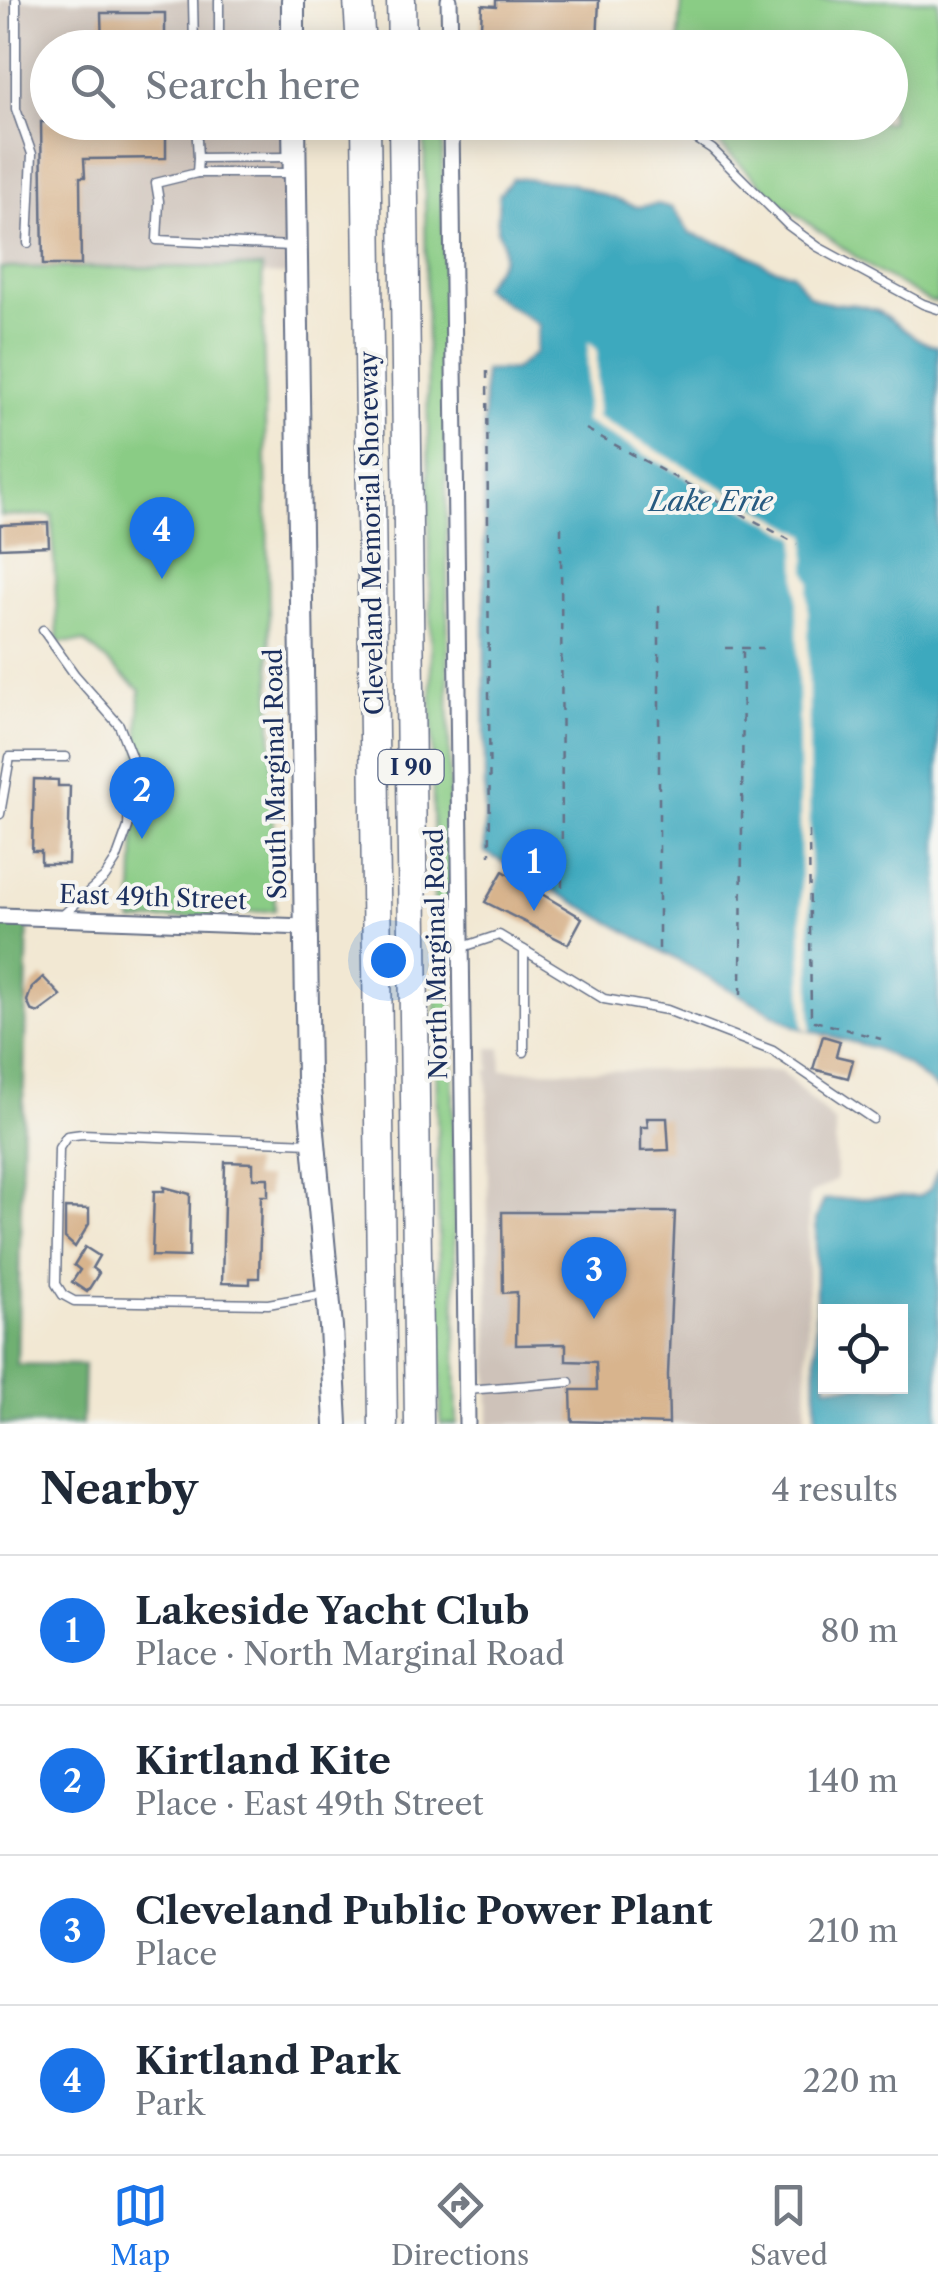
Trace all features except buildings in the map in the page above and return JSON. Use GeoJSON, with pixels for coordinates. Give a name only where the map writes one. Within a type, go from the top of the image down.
{"type":"FeatureCollection","features":[{"type":"Feature","properties":{"kind":"highway"},"geometry":{"type":"LineString","coordinates":[[358,0],[362,30]]}},
{"type":"Feature","properties":{"kind":"highway"},"geometry":{"type":"LineString","coordinates":[[365,30],[366,0]]}},
{"type":"Feature","properties":{"kind":"highway"},"geometry":{"type":"LineString","coordinates":[[401,0],[402,30]]}},
{"type":"Feature","properties":{"kind":"highway","name":"Cleveland Memorial Shoreway"},"geometry":{"type":"LineString","coordinates":[[366,140],[383,1424]]}},
{"type":"Feature","properties":{"kind":"highway","name":"Cleveland Memorial Shoreway"},"geometry":{"type":"LineString","coordinates":[[402,140],[419,1424]]}},
{"type":"Feature","properties":{"kind":"street"},"geometry":{"type":"LineString","coordinates":[[293,0],[293,30]]}},
{"type":"Feature","properties":{"kind":"street"},"geometry":{"type":"LineString","coordinates":[[449,0],[450,30]]}},
{"type":"Feature","properties":{"kind":"street","name":"South Marginal Road"},"geometry":{"type":"LineString","coordinates":[[294,140],[308,1078],[336,1424]]}},
{"type":"Feature","properties":{"kind":"street","name":"North Marginal Road"},"geometry":{"type":"LineString","coordinates":[[451,140],[467,1424]]}},
{"type":"Feature","properties":{"kind":"street","name":"East 49th Street"},"geometry":{"type":"LineString","coordinates":[[0,916],[304,927]]}},
{"type":"Feature","properties":{"kind":"lane"},"geometry":{"type":"LineString","coordinates":[[16,0],[16,109],[32,154],[28,243]]}},
{"type":"Feature","properties":{"kind":"lane"},"geometry":{"type":"LineString","coordinates":[[193,0],[194,30]]}},
{"type":"Feature","properties":{"kind":"lane"},"geometry":{"type":"LineString","coordinates":[[218,30],[219,0]]}},
{"type":"Feature","properties":{"kind":"lane"},"geometry":{"type":"LineString","coordinates":[[197,140],[197,174]]}},
{"type":"Feature","properties":{"kind":"lane"},"geometry":{"type":"LineString","coordinates":[[698,140],[788,225],[818,246],[938,309]]}},
{"type":"Feature","properties":{"kind":"lane"},"geometry":{"type":"LineString","coordinates":[[198,158],[295,165]]}},
{"type":"Feature","properties":{"kind":"lane"},"geometry":{"type":"LineString","coordinates":[[295,165],[197,174],[156,183],[157,240],[296,247]]}},
{"type":"Feature","properties":{"kind":"lane"},"geometry":{"type":"LineString","coordinates":[[43,630],[74,675],[119,725],[131,756],[128,827],[116,860],[105,877],[60,918]]}},
{"type":"Feature","properties":{"kind":"lane"},"geometry":{"type":"LineString","coordinates":[[0,814],[10,757],[66,757]]}},
{"type":"Feature","properties":{"kind":"lane"},"geometry":{"type":"LineString","coordinates":[[460,948],[499,935],[604,999],[667,1010],[773,1050],[873,1119]]}},
{"type":"Feature","properties":{"kind":"lane"},"geometry":{"type":"LineString","coordinates":[[524,950],[524,1052]]}},
{"type":"Feature","properties":{"kind":"lane"},"geometry":{"type":"LineString","coordinates":[[314,1144],[67,1136],[58,1148],[56,1284],[74,1300],[268,1304],[328,1294]]}},
{"type":"Feature","properties":{"kind":"lane"},"geometry":{"type":"LineString","coordinates":[[466,1390],[570,1382]]}},
{"type":"Feature","properties":{"kind":"path"},"geometry":{"type":"LineString","coordinates":[[487,371],[490,855]]}},
{"type":"Feature","properties":{"kind":"path"},"geometry":{"type":"LineString","coordinates":[[586,428],[797,544]]}},
{"type":"Feature","properties":{"kind":"path"},"geometry":{"type":"LineString","coordinates":[[561,528],[562,895]]}},
{"type":"Feature","properties":{"kind":"path"},"geometry":{"type":"LineString","coordinates":[[658,605],[659,949]]}},
{"type":"Feature","properties":{"kind":"path"},"geometry":{"type":"LineString","coordinates":[[724,648],[763,648]]}},
{"type":"Feature","properties":{"kind":"path"},"geometry":{"type":"LineString","coordinates":[[741,996],[743,648]]}},
{"type":"Feature","properties":{"kind":"path"},"geometry":{"type":"LineString","coordinates":[[810,831],[811,1020],[881,1039]]}},
{"type":"Feature","properties":{"kind":"shaded area"},"geometry":{"type":"Polygon","coordinates":[[[0,0],[293,0],[293,30],[30,30],[30,140],[294,140],[296,275],[0,269],[0,0]]]}},
{"type":"Feature","properties":{"kind":"shaded area"},"geometry":{"type":"Polygon","coordinates":[[[489,1048],[501,1048],[502,1070],[781,1071],[835,1123],[836,1180],[809,1195],[806,1424],[489,1424],[489,1048]]]}},
{"type":"Feature","properties":{"kind":"green space"},"geometry":{"type":"Polygon","coordinates":[[[682,0],[938,0],[938,302],[929,301],[874,270],[779,202],[715,140],[908,140],[908,30],[679,30],[682,0]]]}},
{"type":"Feature","properties":{"kind":"green space"},"geometry":{"type":"Polygon","coordinates":[[[424,140],[442,140],[457,1424],[441,1424],[424,140]]]}},
{"type":"Feature","properties":{"kind":"green space"},"geometry":{"type":"Polygon","coordinates":[[[262,267],[275,910],[132,922],[140,690],[85,642],[58,642],[52,515],[0,516],[0,268],[262,267]]]}},
{"type":"Feature","properties":{"kind":"green space"},"geometry":{"type":"Polygon","coordinates":[[[0,916],[28,917],[17,1364],[84,1365],[82,1424],[0,1424],[0,916]]]}},
{"type":"Feature","properties":{"kind":"water","name":"Lake Erie"},"geometry":{"type":"Polygon","coordinates":[[[513,178],[569,183],[637,207],[658,204],[673,208],[690,234],[792,273],[812,297],[875,310],[922,341],[938,346],[938,1090],[906,1064],[874,1048],[797,1027],[485,852],[484,371],[514,370],[535,353],[539,325],[482,288],[503,258],[503,243],[497,230],[499,195],[513,178]]]}},
{"type":"Feature","properties":{"kind":"water"},"geometry":{"type":"Polygon","coordinates":[[[938,1169],[938,1424],[816,1424],[816,1219],[824,1200],[920,1196],[930,1189],[938,1169]]]}},
{"type":"Feature","properties":{"kind":"pier"},"geometry":{"type":"Polygon","coordinates":[[[588,342],[597,349],[597,417],[807,535],[806,571],[811,583],[811,1031],[803,1028],[796,537],[585,422],[588,342]]]}},
{"type":"Feature","properties":{"kind":"place","name":"Kirtland Park"},"geometry":{"type":"Point","coordinates":[162,579]}},
{"type":"Feature","properties":{"kind":"place","name":"Kirtland Kite"},"geometry":{"type":"Point","coordinates":[142,839]}},
{"type":"Feature","properties":{"kind":"place","name":"Lakeside Yacht Club"},"geometry":{"type":"Point","coordinates":[534,911]}},
{"type":"Feature","properties":{"kind":"place","name":"Cleveland Public Power Plant"},"geometry":{"type":"Point","coordinates":[594,1319]}}]}
